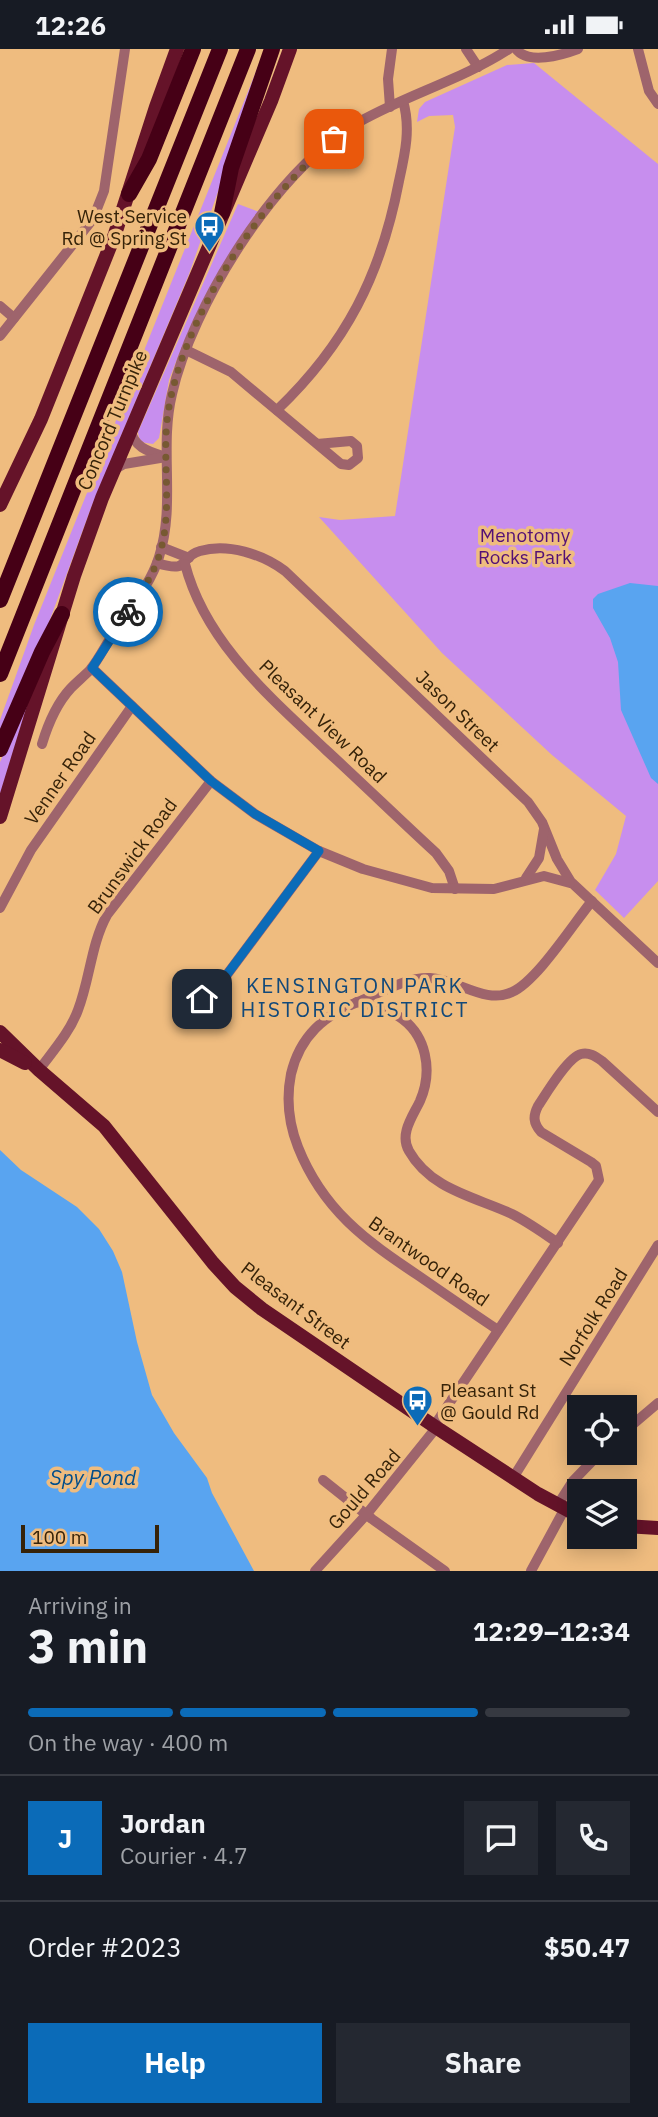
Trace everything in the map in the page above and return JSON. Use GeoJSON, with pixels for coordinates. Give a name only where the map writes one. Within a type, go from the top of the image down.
{"type":"FeatureCollection","features":[{"type":"Feature","properties":{"kind":"highway"},"geometry":{"type":"LineString","coordinates":[[129,194],[149,159],[193,49]]}},
{"type":"Feature","properties":{"kind":"highway","name":"Concord Turnpike"},"geometry":{"type":"LineString","coordinates":[[0,600],[220,49]]}},
{"type":"Feature","properties":{"kind":"highway","name":"Concord Turnpike"},"geometry":{"type":"LineString","coordinates":[[0,674],[248,49]]}},
{"type":"Feature","properties":{"kind":"highway"},"geometry":{"type":"LineString","coordinates":[[222,213],[231,168],[272,49]]}},
{"type":"Feature","properties":{"kind":"highway"},"geometry":{"type":"LineString","coordinates":[[0,749],[42,652],[62,614]]}},
{"type":"Feature","properties":{"kind":"main road"},"geometry":{"type":"LineString","coordinates":[[0,505],[41,419],[129,194],[152,117],[177,49]]}},
{"type":"Feature","properties":{"kind":"main road","name":"Concord Turnpike"},"geometry":{"type":"LineString","coordinates":[[0,817],[84,546],[112,471],[271,101],[290,49]]}},
{"type":"Feature","properties":{"kind":"main road","name":"Pleasant Street"},"geometry":{"type":"LineString","coordinates":[[0,1032],[104,1126],[235,1287],[272,1316],[435,1427],[567,1511]]}},
{"type":"Feature","properties":{"kind":"main road","name":"Pleasant Street"},"geometry":{"type":"LineString","coordinates":[[0,1050],[39,1070]]}},
{"type":"Feature","properties":{"kind":"main road"},"geometry":{"type":"LineString","coordinates":[[637,1527],[658,1528]]}},
{"type":"Feature","properties":{"kind":"street"},"geometry":{"type":"LineString","coordinates":[[0,335],[93,219],[99,207],[106,181],[125,49]]}},
{"type":"Feature","properties":{"kind":"street"},"geometry":{"type":"LineString","coordinates":[[390,107],[388,84],[392,49]]}},
{"type":"Feature","properties":{"kind":"street"},"geometry":{"type":"LineString","coordinates":[[466,49],[478,67]]}},
{"type":"Feature","properties":{"kind":"street"},"geometry":{"type":"LineString","coordinates":[[42,744],[62,699],[92,668],[146,585],[157,562],[167,506],[166,427],[171,398],[186,350],[228,265],[289,182],[334,139],[358,123],[478,67],[509,49]]}},
{"type":"Feature","properties":{"kind":"street"},"geometry":{"type":"LineString","coordinates":[[516,49],[520,55],[529,57],[561,54],[578,49]]}},
{"type":"Feature","properties":{"kind":"street"},"geometry":{"type":"LineString","coordinates":[[638,49],[649,91],[658,104]]}},
{"type":"Feature","properties":{"kind":"street"},"geometry":{"type":"LineString","coordinates":[[277,410],[311,377],[330,352],[350,320],[374,269],[389,226],[406,150],[407,118],[403,101]]}},
{"type":"Feature","properties":{"kind":"street"},"geometry":{"type":"LineString","coordinates":[[0,306],[14,318]]}},
{"type":"Feature","properties":{"kind":"street"},"geometry":{"type":"LineString","coordinates":[[186,350],[224,367],[317,444]]}},
{"type":"Feature","properties":{"kind":"street"},"geometry":{"type":"LineString","coordinates":[[130,429],[139,446],[166,457]]}},
{"type":"Feature","properties":{"kind":"street"},"geometry":{"type":"LineString","coordinates":[[112,471],[124,464],[166,457]]}},
{"type":"Feature","properties":{"kind":"street"},"geometry":{"type":"LineString","coordinates":[[161,547],[187,561]]}},
{"type":"Feature","properties":{"kind":"street","name":"Jason Street"},"geometry":{"type":"LineString","coordinates":[[157,562],[169,566],[187,561],[196,552],[239,551],[265,559],[285,571],[528,801],[544,826],[557,859],[574,885],[658,963]]}},
{"type":"Feature","properties":{"kind":"street","name":"Pleasant View Road"},"geometry":{"type":"LineString","coordinates":[[187,561],[201,606],[236,660],[297,722],[440,857],[455,889]]}},
{"type":"Feature","properties":{"kind":"street"},"geometry":{"type":"LineString","coordinates":[[92,668],[211,781],[255,814],[319,851],[363,869],[425,887],[494,889],[548,876],[574,885]]}},
{"type":"Feature","properties":{"kind":"street","name":"Venner Road"},"geometry":{"type":"LineString","coordinates":[[0,908],[31,850],[132,706]]}},
{"type":"Feature","properties":{"kind":"street","name":"Brunswick Road"},"geometry":{"type":"LineString","coordinates":[[39,1070],[77,1013],[97,939],[107,915],[211,781]]}},
{"type":"Feature","properties":{"kind":"street"},"geometry":{"type":"LineString","coordinates":[[524,880],[539,858],[544,826]]}},
{"type":"Feature","properties":{"kind":"street"},"geometry":{"type":"LineString","coordinates":[[227,975],[319,851]]}},
{"type":"Feature","properties":{"kind":"street","name":"Brantwood Road"},"geometry":{"type":"LineString","coordinates":[[498,1330],[359,1234],[331,1205],[319,1189],[302,1156],[291,1125],[288,1099],[294,1064],[307,1037],[327,1017],[414,980],[443,980],[487,995],[508,994],[521,988],[592,901]]}},
{"type":"Feature","properties":{"kind":"street"},"geometry":{"type":"LineString","coordinates":[[358,1002],[383,1009],[403,1019],[415,1032],[425,1052],[427,1067],[424,1090],[406,1131],[407,1148],[416,1160],[453,1191],[512,1214],[558,1243]]}},
{"type":"Feature","properties":{"kind":"street","name":"Gould Road"},"geometry":{"type":"LineString","coordinates":[[315,1571],[366,1515],[435,1427],[599,1180],[596,1166],[541,1132],[534,1120],[538,1106],[572,1059],[583,1053],[595,1056],[658,1112]]}},
{"type":"Feature","properties":{"kind":"street","name":"Norfolk Road"},"geometry":{"type":"LineString","coordinates":[[513,1478],[658,1245]]}},
{"type":"Feature","properties":{"kind":"street"},"geometry":{"type":"LineString","coordinates":[[637,1421],[658,1403]]}},
{"type":"Feature","properties":{"kind":"street"},"geometry":{"type":"LineString","coordinates":[[531,1571],[573,1481],[588,1465]]}},
{"type":"Feature","properties":{"kind":"street"},"geometry":{"type":"LineString","coordinates":[[323,1479],[366,1515],[445,1571]]}},
{"type":"Feature","properties":{"kind":"green space","name":"Menotomy Rocks Park"},"geometry":{"type":"Polygon","coordinates":[[[534,63],[658,164],[658,881],[624,918],[595,890],[616,854],[626,816],[552,755],[442,653],[319,517],[340,520],[395,516],[455,127],[453,115],[429,116],[417,122],[419,109],[425,102],[507,65],[534,63]]]}},
{"type":"Feature","properties":{"kind":"green space"},"geometry":{"type":"Polygon","coordinates":[[[259,64],[263,64],[189,274],[91,508],[41,644],[0,737],[0,720],[34,625],[259,64]]]}},
{"type":"Feature","properties":{"kind":"green space"},"geometry":{"type":"Polygon","coordinates":[[[238,204],[259,212],[179,354],[169,380],[159,438],[153,444],[144,442],[139,438],[138,432],[238,204]]]}},
{"type":"Feature","properties":{"kind":"green space"},"geometry":{"type":"Polygon","coordinates":[[[34,684],[0,795],[0,762],[34,684]]]}},
{"type":"Feature","properties":{"kind":"water"},"geometry":{"type":"Polygon","coordinates":[[[630,583],[658,586],[658,784],[651,778],[621,710],[618,662],[610,638],[593,608],[593,599],[598,594],[630,583]]]}},
{"type":"Feature","properties":{"kind":"water","name":"Spy Pond"},"geometry":{"type":"Polygon","coordinates":[[[0,1150],[21,1170],[77,1207],[99,1229],[113,1251],[122,1272],[152,1395],[174,1433],[207,1478],[212,1493],[254,1571],[0,1571],[0,1150]]]}},
{"type":"Feature","properties":{"kind":"way so far"},"geometry":{"type":"LineString","coordinates":[[128,612],[149,580],[159,558],[167,506],[168,412],[176,377],[192,335],[219,281],[254,226],[296,174],[334,139]]}},
{"type":"Feature","properties":{"kind":"place","name":"West Service Rd @ Spring St"},"geometry":{"type":"Point","coordinates":[210,254]}},
{"type":"Feature","properties":{"kind":"place","name":"Pleasant St @ Gould Rd"},"geometry":{"type":"Point","coordinates":[417,1428]}},
{"type":"Feature","properties":{"kind":"district","name":"KENSINGTON PARK HISTORIC DISTRICT"},"geometry":{"type":"Point","coordinates":[355,997]}},
{"type":"Feature","properties":{"kind":"route"},"geometry":{"type":"LineString","coordinates":[[128,612],[92,668],[211,781],[255,814],[319,851],[211,996],[202,999]]}}]}
